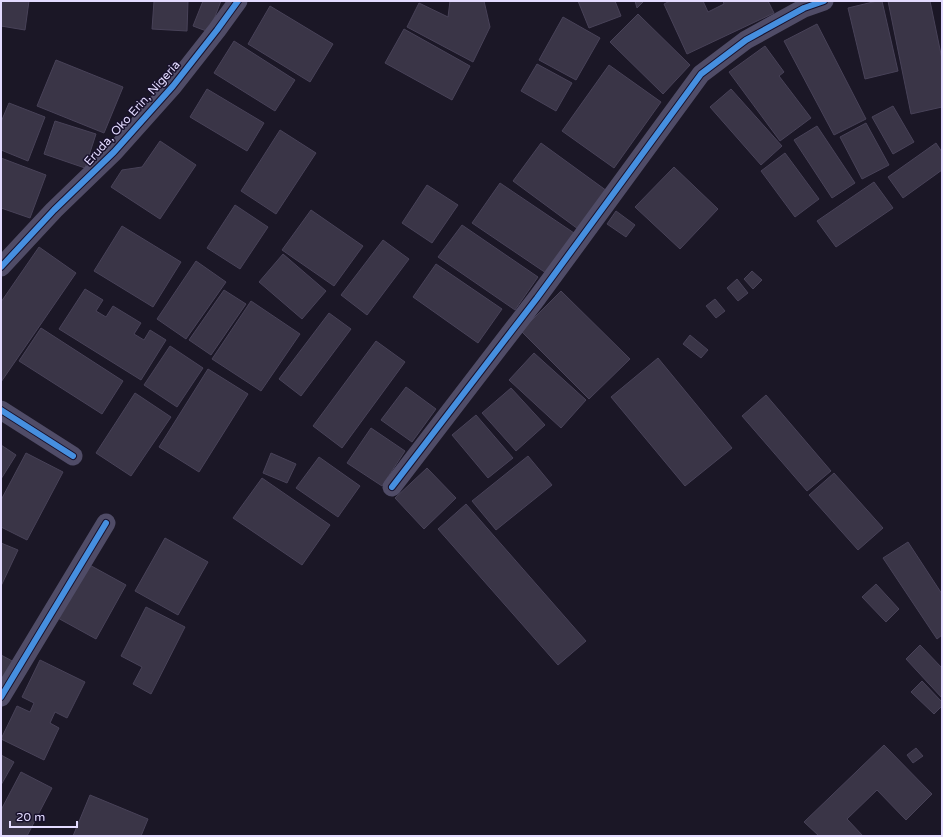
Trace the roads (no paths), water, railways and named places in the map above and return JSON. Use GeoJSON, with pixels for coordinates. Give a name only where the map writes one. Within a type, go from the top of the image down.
{"type":"FeatureCollection","features":[{"type":"Feature","properties":{"kind":"street","name":"Eruda, Oko Erin, Nigeria"},"geometry":{"type":"LineString","coordinates":[[1,267],[54,210],[114,152],[173,86],[238,1]]}},
{"type":"Feature","properties":{"kind":"street"},"geometry":{"type":"LineString","coordinates":[[392,487],[537,298],[701,74],[746,40],[804,8],[824,1]]}},
{"type":"Feature","properties":{"kind":"street"},"geometry":{"type":"LineString","coordinates":[[1,410],[73,456]]}},
{"type":"Feature","properties":{"kind":"street"},"geometry":{"type":"LineString","coordinates":[[1,697],[106,523]]}}]}
